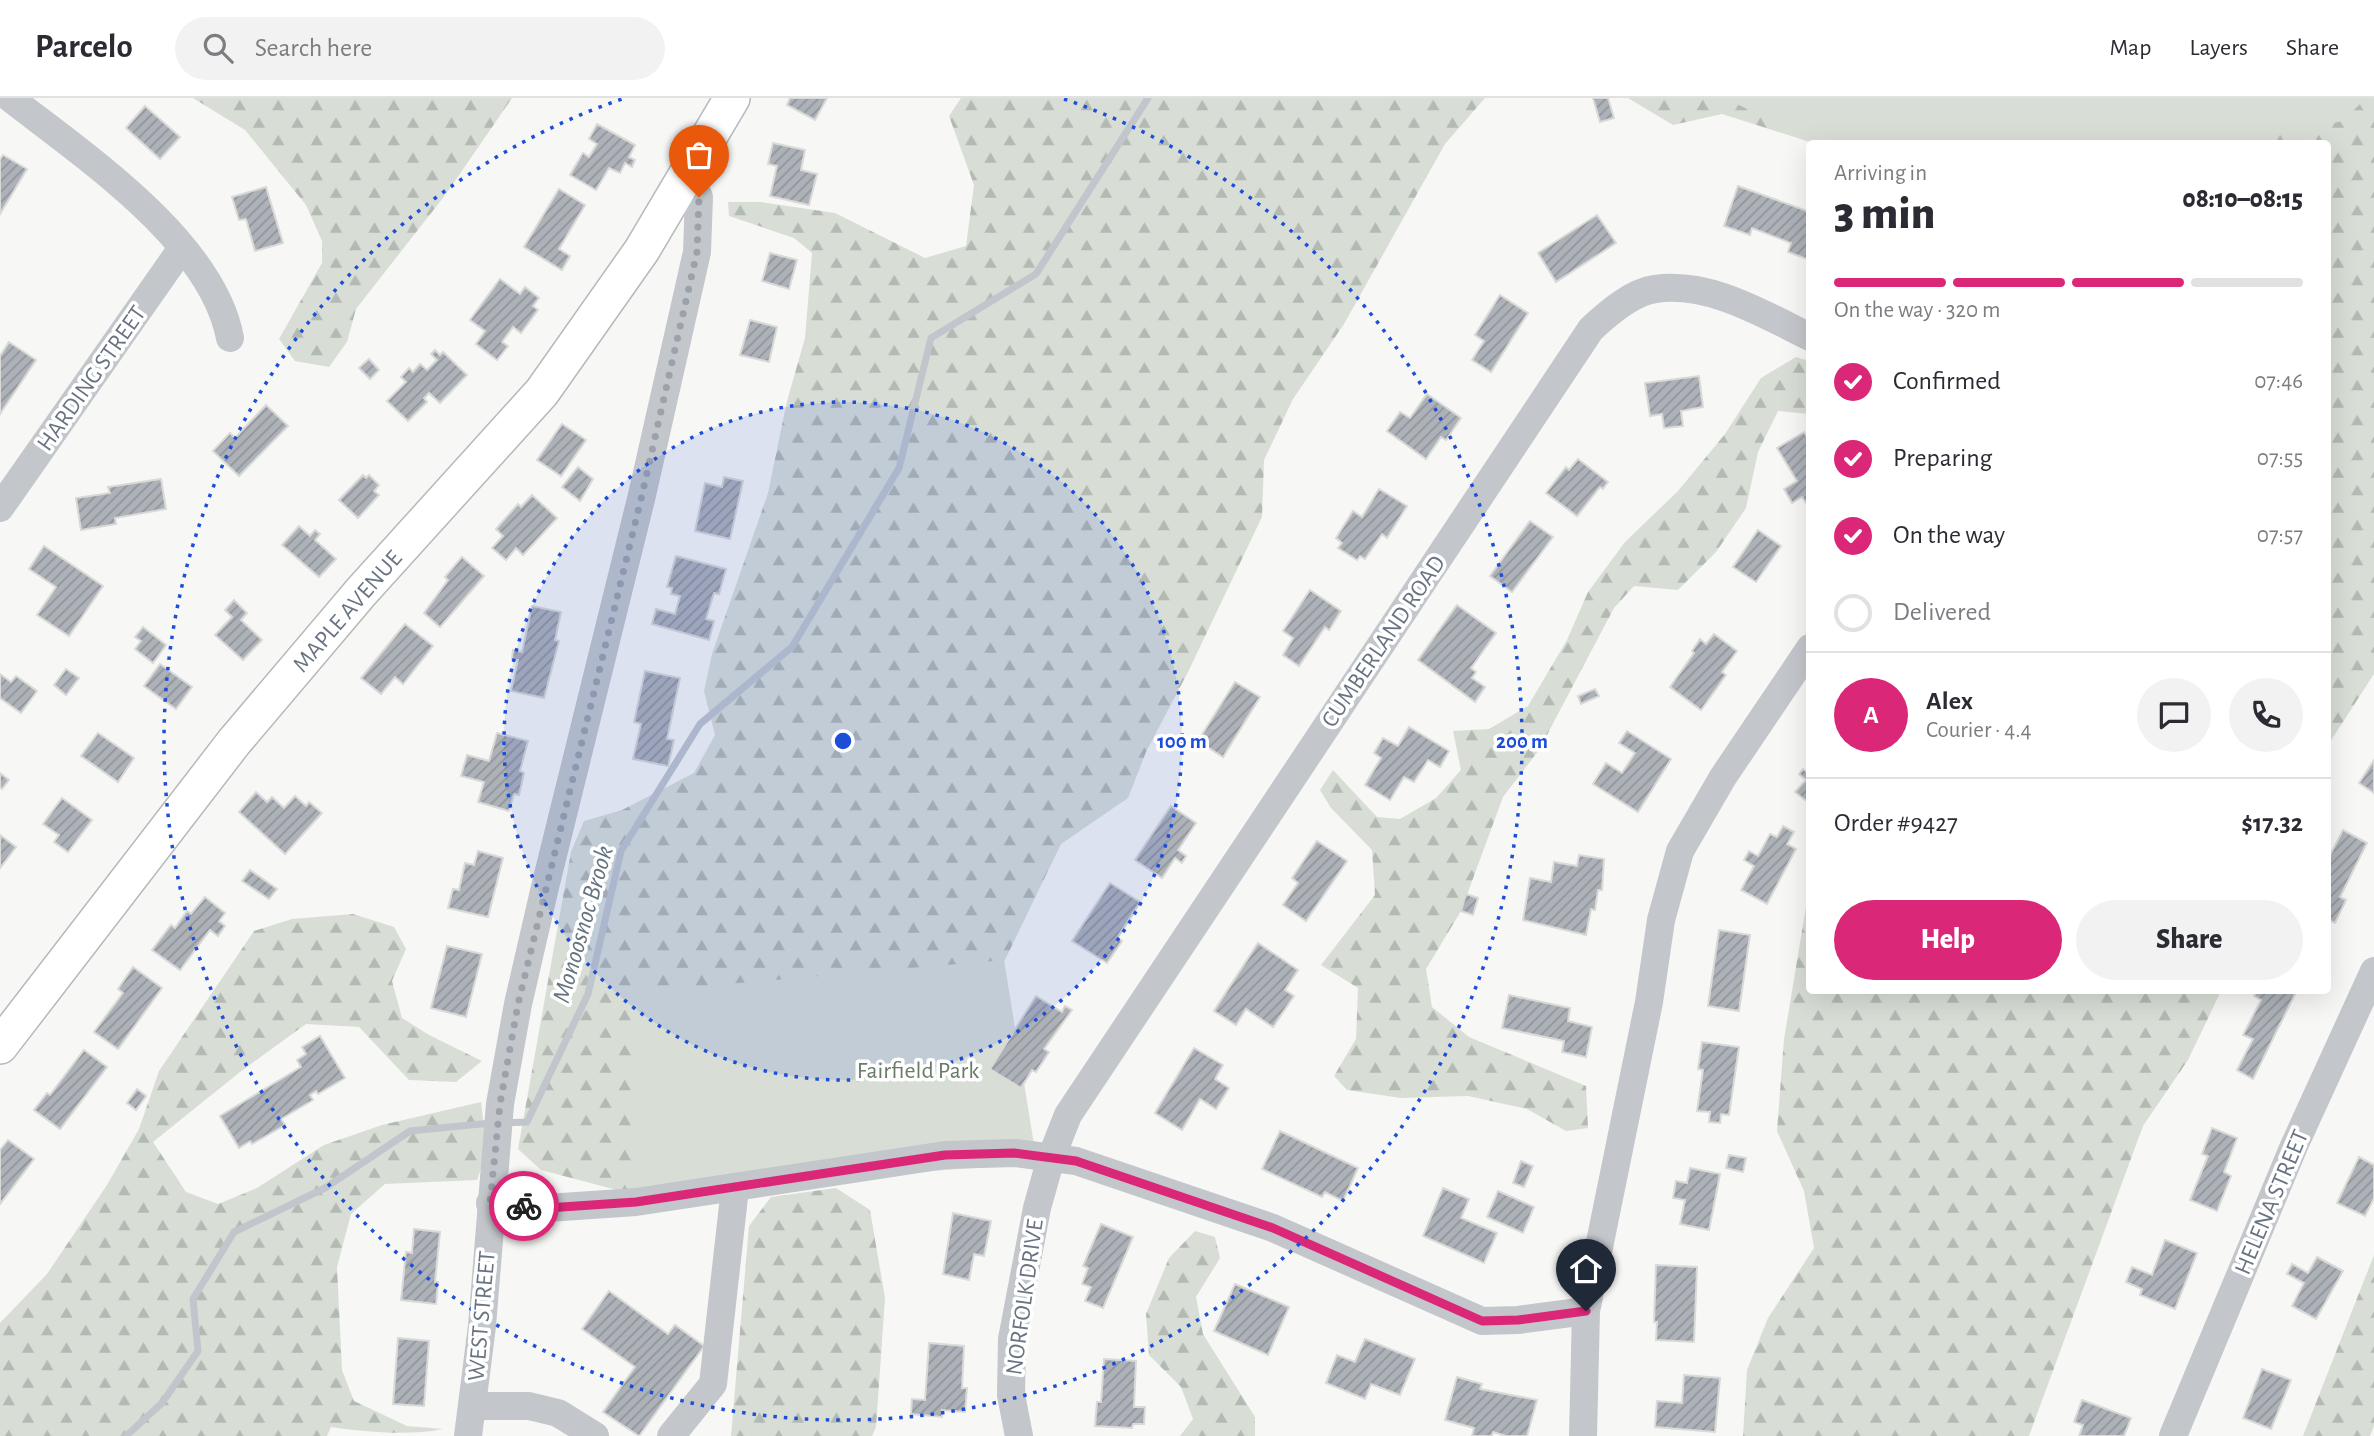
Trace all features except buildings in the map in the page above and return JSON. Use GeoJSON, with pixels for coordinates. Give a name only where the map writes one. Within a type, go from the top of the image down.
{"type":"FeatureCollection","features":[{"type":"Feature","properties":{"kind":"main road"},"geometry":{"type":"LineString","coordinates":[[689,174],[732,98]]}},
{"type":"Feature","properties":{"kind":"main road","name":"MAPLE AVENUE"},"geometry":{"type":"LineString","coordinates":[[0,1046],[234,742],[361,592],[542,391],[613,293],[689,174]]}},
{"type":"Feature","properties":{"kind":"street"},"geometry":{"type":"LineString","coordinates":[[9,98],[127,190],[156,217],[182,248],[221,307],[230,338]]}},
{"type":"Feature","properties":{"kind":"street","name":"WEST STREET"},"geometry":{"type":"LineString","coordinates":[[468,1436],[482,1326],[500,1104],[518,1004],[545,887],[642,495],[697,252],[699,197],[689,174]]}},
{"type":"Feature","properties":{"kind":"street","name":"HARDING STREET"},"geometry":{"type":"LineString","coordinates":[[0,508],[182,248]]}},
{"type":"Feature","properties":{"kind":"street","name":"CUMBERLAND ROAD"},"geometry":{"type":"LineString","coordinates":[[1051,1158],[1068,1115],[1591,329],[1616,308],[1654,288],[1705,291],[1766,315],[1806,335]]}},
{"type":"Feature","properties":{"kind":"street"},"geometry":{"type":"LineString","coordinates":[[1583,1436],[1586,1311],[1642,1041],[1661,920],[1681,851],[1723,777],[1806,654]]}},
{"type":"Feature","properties":{"kind":"street","name":"HELENA STREET"},"geometry":{"type":"LineString","coordinates":[[2173,1436],[2294,1146],[2374,971]]}},
{"type":"Feature","properties":{"kind":"street"},"geometry":{"type":"LineString","coordinates":[[490,1203],[560,1207],[636,1202],[945,1155],[1014,1153],[1076,1161],[1273,1228],[1482,1321],[1518,1320],[1586,1311]]}},
{"type":"Feature","properties":{"kind":"street","name":"NORFOLK DRIVE"},"geometry":{"type":"LineString","coordinates":[[1019,1436],[1011,1395],[1012,1339],[1037,1208],[1051,1158]]}},
{"type":"Feature","properties":{"kind":"street"},"geometry":{"type":"LineString","coordinates":[[671,1436],[713,1384],[735,1188]]}},
{"type":"Feature","properties":{"kind":"street"},"geometry":{"type":"LineString","coordinates":[[472,1406],[538,1409],[558,1413],[595,1436]]}},
{"type":"Feature","properties":{"kind":"green space"},"geometry":{"type":"Polygon","coordinates":[[[193,98],[512,98],[446,194],[356,309],[347,342],[329,367],[295,361],[279,339],[322,263],[322,241],[306,205],[245,130],[193,98]]]}},
{"type":"Feature","properties":{"kind":"green space"},"geometry":{"type":"Polygon","coordinates":[[[961,98],[1485,98],[1445,144],[1344,324],[1293,399],[1264,460],[1262,517],[1188,672],[1146,752],[1128,798],[1061,844],[958,1057],[632,1194],[541,1170],[518,1149],[571,852],[584,821],[622,810],[694,773],[715,735],[704,691],[712,654],[768,493],[787,401],[805,338],[812,253],[794,238],[729,216],[728,202],[761,202],[835,213],[925,258],[966,246],[974,185],[949,116],[961,98]]]}},
{"type":"Feature","properties":{"kind":"green space"},"geometry":{"type":"Polygon","coordinates":[[[1628,98],[2374,98],[2374,674],[2331,740],[2331,140],[1806,141],[1722,114],[1673,125],[1628,98]]]}},
{"type":"Feature","properties":{"kind":"green space"},"geometry":{"type":"Polygon","coordinates":[[[1724,98],[2366,98],[2343,121],[2254,140],[1813,140],[1724,98]]]}},
{"type":"Feature","properties":{"kind":"green space"},"geometry":{"type":"Polygon","coordinates":[[[1796,357],[1806,360],[1806,414],[1778,411],[1758,452],[1746,508],[1716,552],[1678,590],[1634,586],[1614,608],[1539,750],[1503,797],[1461,911],[1426,969],[1432,1007],[1469,1037],[1586,1086],[1588,1128],[1566,1131],[1527,1109],[1468,1096],[1401,1098],[1347,1090],[1334,1076],[1356,1039],[1358,988],[1321,965],[1375,895],[1372,850],[1331,808],[1320,790],[1333,770],[1377,817],[1400,819],[1436,798],[1461,770],[1453,731],[1489,729],[1528,706],[1567,640],[1588,592],[1625,542],[1678,491],[1725,434],[1761,378],[1796,357]]]}},
{"type":"Feature","properties":{"kind":"green space"},"geometry":{"type":"Polygon","coordinates":[[[1806,907],[1806,994],[2220,994],[2188,1060],[2143,1126],[2029,1436],[1743,1436],[1747,1370],[1768,1318],[1814,1248],[1804,1191],[1777,1131],[1784,1039],[1806,907]]]}},
{"type":"Feature","properties":{"kind":"green space"},"geometry":{"type":"Polygon","coordinates":[[[353,914],[394,927],[406,949],[392,981],[402,1018],[429,1035],[482,1061],[456,1082],[409,1080],[359,1027],[306,1024],[240,1072],[153,1142],[186,1192],[218,1204],[257,1188],[324,1145],[382,1125],[481,1102],[487,1152],[477,1180],[385,1184],[351,1214],[337,1267],[342,1370],[354,1401],[407,1426],[443,1429],[402,1433],[331,1427],[327,1436],[0,1436],[0,1323],[47,1274],[107,1185],[139,1129],[159,1071],[254,931],[292,919],[353,914]]]}},
{"type":"Feature","properties":{"kind":"green space","name":"Fairfield Park"},"geometry":{"type":"Polygon","coordinates":[[[1004,960],[1037,1163],[632,1194],[634,992],[1004,960]]]}},
{"type":"Feature","properties":{"kind":"green space"},"geometry":{"type":"Polygon","coordinates":[[[836,1188],[870,1210],[885,1298],[876,1427],[872,1436],[731,1436],[749,1226],[771,1197],[836,1188]]]}},
{"type":"Feature","properties":{"kind":"green space"},"geometry":{"type":"Polygon","coordinates":[[[1195,1231],[1215,1237],[1220,1258],[1196,1297],[1203,1334],[1255,1417],[1255,1436],[1180,1436],[1193,1419],[1181,1387],[1149,1355],[1146,1314],[1169,1258],[1195,1231]]]}},
{"type":"Feature","properties":{"kind":"green space"},"geometry":{"type":"Polygon","coordinates":[[[2374,1255],[2374,1426],[2370,1436],[2303,1436],[2374,1255]]]}},
{"type":"Feature","properties":{"kind":"waterway","name":"Monoosnoc Brook"},"geometry":{"type":"LineString","coordinates":[[503,1123],[527,1122],[588,994],[621,851],[700,724],[792,647],[899,468],[931,338],[1036,274],[1148,98]]}},
{"type":"Feature","properties":{"kind":"waterway","name":"Monoosnoc Brook"},"geometry":{"type":"LineString","coordinates":[[126,1436],[162,1403],[198,1351],[193,1299],[234,1232],[325,1188],[410,1131],[491,1123]]}},
{"type":"Feature","properties":{"kind":"way so far"},"geometry":{"type":"LineString","coordinates":[[524,1206],[490,1203],[500,1104],[518,1004],[545,887],[642,495],[697,252],[699,197]]}},
{"type":"Feature","properties":{"kind":"route"},"geometry":{"type":"LineString","coordinates":[[524,1206],[547,1208],[636,1202],[755,1186],[859,1166],[945,1155],[1014,1153],[1076,1161],[1273,1228],[1425,1298],[1482,1321],[1518,1320],[1586,1311]]}}]}
